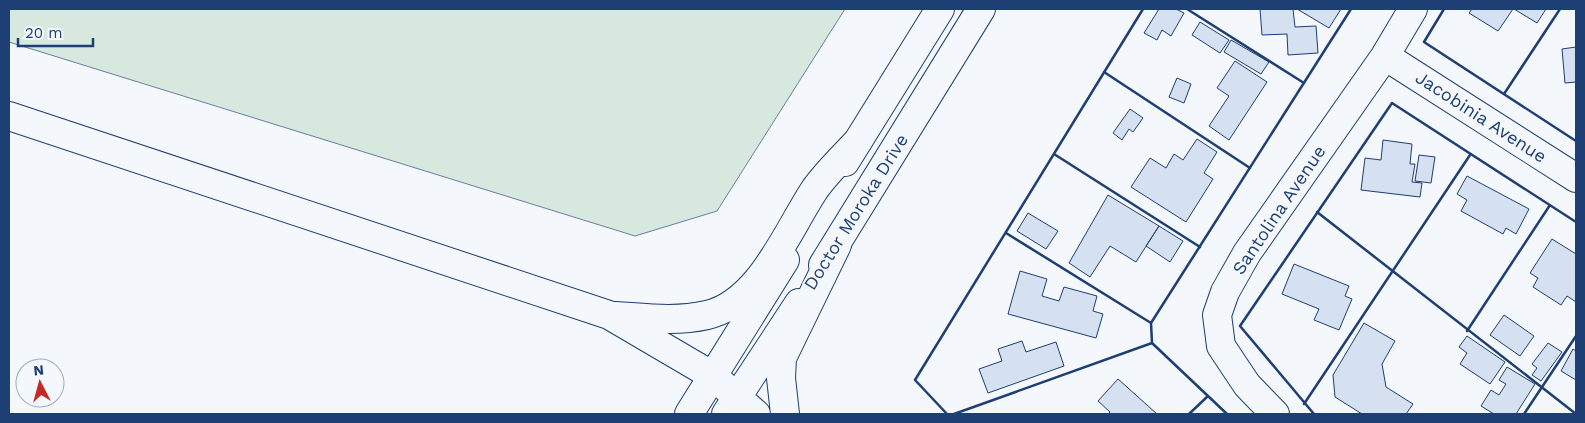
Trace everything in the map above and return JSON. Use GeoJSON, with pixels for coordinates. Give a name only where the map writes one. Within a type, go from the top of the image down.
{"type":"FeatureCollection","features":[{"type":"Feature","properties":{"kind":"main road","name":"Doctor Moroka Drive"},"geometry":{"type":"LineString","coordinates":[[690,414],[940,9]]}},
{"type":"Feature","properties":{"kind":"main road","name":"Doctor Moroka Drive"},"geometry":{"type":"LineString","coordinates":[[740,409],[837,244],[981,9]]}},
{"type":"Feature","properties":{"kind":"main road","name":"Santolina Avenue"},"geometry":{"type":"LineString","coordinates":[[1275,414],[1246,385],[1221,346],[1217,315],[1225,292],[1247,253],[1385,56],[1413,9]]}},
{"type":"Feature","properties":{"kind":"main road","name":"Jacobinia Avenue"},"geometry":{"type":"LineString","coordinates":[[1385,56],[1576,178]]}},
{"type":"Feature","properties":{"kind":"main road"},"geometry":{"type":"LineString","coordinates":[[9,116],[610,315],[714,376],[740,409]]}},
{"type":"Feature","properties":{"kind":"main road"},"geometry":{"type":"LineString","coordinates":[[610,315],[674,320],[708,315],[740,300],[767,268],[816,187],[858,141]]}},
{"type":"Feature","properties":{"kind":"main road"},"geometry":{"type":"LineString","coordinates":[[785,414],[781,378],[782,358],[837,244]]}},
{"type":"Feature","properties":{"kind":"shaded area"},"geometry":{"type":"Polygon","coordinates":[[[9,9],[845,9],[717,211],[635,236],[9,42],[9,9]]]}},
{"type":"Feature","properties":{"kind":"building"},"geometry":{"type":"Polygon","coordinates":[[[1159,9],[1176,9],[1184,13],[1171,36],[1162,30],[1157,40],[1144,33],[1159,9]]]}},
{"type":"Feature","properties":{"kind":"building"},"geometry":{"type":"Polygon","coordinates":[[[1260,9],[1293,9],[1295,27],[1316,26],[1318,53],[1288,55],[1287,34],[1262,35],[1260,9]]]}},
{"type":"Feature","properties":{"kind":"building"},"geometry":{"type":"Polygon","coordinates":[[[1297,9],[1341,9],[1329,28],[1297,9]]]}},
{"type":"Feature","properties":{"kind":"building"},"geometry":{"type":"Polygon","coordinates":[[[1472,9],[1513,9],[1498,31],[1469,13],[1472,9]]]}},
{"type":"Feature","properties":{"kind":"building"},"geometry":{"type":"Polygon","coordinates":[[[1514,9],[1546,9],[1537,23],[1514,9]]]}},
{"type":"Feature","properties":{"kind":"building"},"geometry":{"type":"Polygon","coordinates":[[[1200,22],[1229,40],[1220,53],[1192,35],[1200,22]]]}},
{"type":"Feature","properties":{"kind":"building"},"geometry":{"type":"Polygon","coordinates":[[[1231,40],[1269,62],[1261,74],[1224,52],[1231,40]]]}},
{"type":"Feature","properties":{"kind":"building"},"geometry":{"type":"Polygon","coordinates":[[[1576,47],[1576,82],[1565,83],[1562,49],[1576,47]]]}},
{"type":"Feature","properties":{"kind":"building"},"geometry":{"type":"Polygon","coordinates":[[[1235,61],[1267,82],[1229,140],[1209,126],[1229,96],[1217,88],[1235,61]]]}},
{"type":"Feature","properties":{"kind":"building"},"geometry":{"type":"Polygon","coordinates":[[[1177,78],[1191,84],[1184,103],[1169,97],[1177,78]]]}},
{"type":"Feature","properties":{"kind":"building"},"geometry":{"type":"Polygon","coordinates":[[[1130,109],[1143,118],[1133,132],[1129,129],[1122,140],[1113,133],[1130,109]]]}},
{"type":"Feature","properties":{"kind":"building"},"geometry":{"type":"Polygon","coordinates":[[[1197,139],[1217,152],[1204,173],[1213,179],[1186,222],[1131,187],[1150,158],[1166,168],[1174,154],[1183,160],[1197,139]]]}},
{"type":"Feature","properties":{"kind":"building"},"geometry":{"type":"Polygon","coordinates":[[[1383,140],[1412,144],[1410,164],[1415,164],[1412,182],[1422,183],[1420,197],[1361,190],[1365,158],[1381,160],[1383,140]]]}},
{"type":"Feature","properties":{"kind":"building"},"geometry":{"type":"Polygon","coordinates":[[[1419,155],[1435,157],[1431,183],[1415,181],[1419,155]]]}},
{"type":"Feature","properties":{"kind":"building"},"geometry":{"type":"Polygon","coordinates":[[[1467,176],[1529,209],[1516,234],[1506,228],[1503,234],[1461,211],[1467,200],[1457,194],[1467,176]]]}},
{"type":"Feature","properties":{"kind":"building"},"geometry":{"type":"Polygon","coordinates":[[[1108,195],[1159,226],[1136,262],[1110,246],[1090,277],[1069,263],[1108,195]]]}},
{"type":"Feature","properties":{"kind":"building"},"geometry":{"type":"Polygon","coordinates":[[[1028,213],[1058,231],[1046,249],[1017,231],[1028,213]]]}},
{"type":"Feature","properties":{"kind":"building"},"geometry":{"type":"Polygon","coordinates":[[[1159,226],[1183,241],[1170,262],[1146,246],[1159,226]]]}},
{"type":"Feature","properties":{"kind":"building"},"geometry":{"type":"Polygon","coordinates":[[[1552,239],[1576,254],[1576,302],[1567,296],[1561,305],[1533,287],[1538,278],[1530,273],[1552,239]]]}},
{"type":"Feature","properties":{"kind":"building"},"geometry":{"type":"Polygon","coordinates":[[[1294,264],[1349,286],[1345,296],[1352,299],[1339,330],[1314,320],[1319,309],[1282,294],[1294,264]]]}},
{"type":"Feature","properties":{"kind":"building"},"geometry":{"type":"Polygon","coordinates":[[[1020,271],[1047,279],[1042,296],[1059,301],[1064,287],[1097,296],[1093,311],[1103,314],[1096,338],[1008,314],[1020,271]]]}},
{"type":"Feature","properties":{"kind":"building"},"geometry":{"type":"Polygon","coordinates":[[[1504,315],[1534,336],[1520,356],[1490,335],[1504,315]]]}},
{"type":"Feature","properties":{"kind":"building"},"geometry":{"type":"Polygon","coordinates":[[[1364,323],[1395,341],[1382,364],[1386,387],[1413,404],[1406,414],[1362,414],[1335,397],[1333,375],[1364,323]]]}},
{"type":"Feature","properties":{"kind":"building"},"geometry":{"type":"Polygon","coordinates":[[[1467,336],[1505,362],[1490,384],[1460,364],[1467,353],[1459,347],[1467,336]]]}},
{"type":"Feature","properties":{"kind":"building"},"geometry":{"type":"Polygon","coordinates":[[[1022,341],[1026,352],[1056,342],[1064,366],[988,393],[979,369],[1002,361],[998,349],[1022,341]]]}},
{"type":"Feature","properties":{"kind":"building"},"geometry":{"type":"Polygon","coordinates":[[[1548,343],[1562,352],[1541,381],[1532,375],[1537,368],[1532,364],[1548,343]]]}},
{"type":"Feature","properties":{"kind":"building"},"geometry":{"type":"Polygon","coordinates":[[[1573,349],[1576,351],[1576,380],[1561,371],[1573,349]]]}},
{"type":"Feature","properties":{"kind":"building"},"geometry":{"type":"Polygon","coordinates":[[[1507,367],[1535,384],[1516,414],[1494,414],[1481,406],[1491,390],[1499,395],[1506,384],[1499,380],[1507,367]]]}},
{"type":"Feature","properties":{"kind":"building"},"geometry":{"type":"Polygon","coordinates":[[[1118,379],[1157,414],[1108,414],[1110,412],[1098,401],[1118,379]]]}},
{"type":"Feature","properties":{"kind":"wall"},"geometry":{"type":"LineString","coordinates":[[947,414],[915,380],[1143,9]]}},
{"type":"Feature","properties":{"kind":"wall"},"geometry":{"type":"LineString","coordinates":[[1187,9],[1304,83]]}},
{"type":"Feature","properties":{"kind":"wall"},"geometry":{"type":"LineString","coordinates":[[1227,414],[1152,343],[1151,323],[1351,9]]}},
{"type":"Feature","properties":{"kind":"wall"},"geometry":{"type":"LineString","coordinates":[[1444,9],[1424,42],[1576,141]]}},
{"type":"Feature","properties":{"kind":"wall"},"geometry":{"type":"LineString","coordinates":[[1504,94],[1560,9]]}},
{"type":"Feature","properties":{"kind":"wall"},"geometry":{"type":"LineString","coordinates":[[1104,72],[1250,168]]}},
{"type":"Feature","properties":{"kind":"wall"},"geometry":{"type":"LineString","coordinates":[[1314,414],[1240,326],[1392,103],[1576,222]]}},
{"type":"Feature","properties":{"kind":"wall"},"geometry":{"type":"LineString","coordinates":[[1054,154],[1200,247]]}},
{"type":"Feature","properties":{"kind":"wall"},"geometry":{"type":"LineString","coordinates":[[1304,404],[1470,155]]}},
{"type":"Feature","properties":{"kind":"wall"},"geometry":{"type":"LineString","coordinates":[[1467,331],[1550,205]]}},
{"type":"Feature","properties":{"kind":"wall"},"geometry":{"type":"LineString","coordinates":[[1317,212],[1576,414]]}},
{"type":"Feature","properties":{"kind":"wall"},"geometry":{"type":"LineString","coordinates":[[1006,233],[1151,323]]}},
{"type":"Feature","properties":{"kind":"wall"},"geometry":{"type":"LineString","coordinates":[[1524,414],[1576,336]]}},
{"type":"Feature","properties":{"kind":"wall"},"geometry":{"type":"LineString","coordinates":[[954,414],[1152,343]]}},
{"type":"Feature","properties":{"kind":"wall"},"geometry":{"type":"LineString","coordinates":[[1189,414],[1208,396]]}}]}
